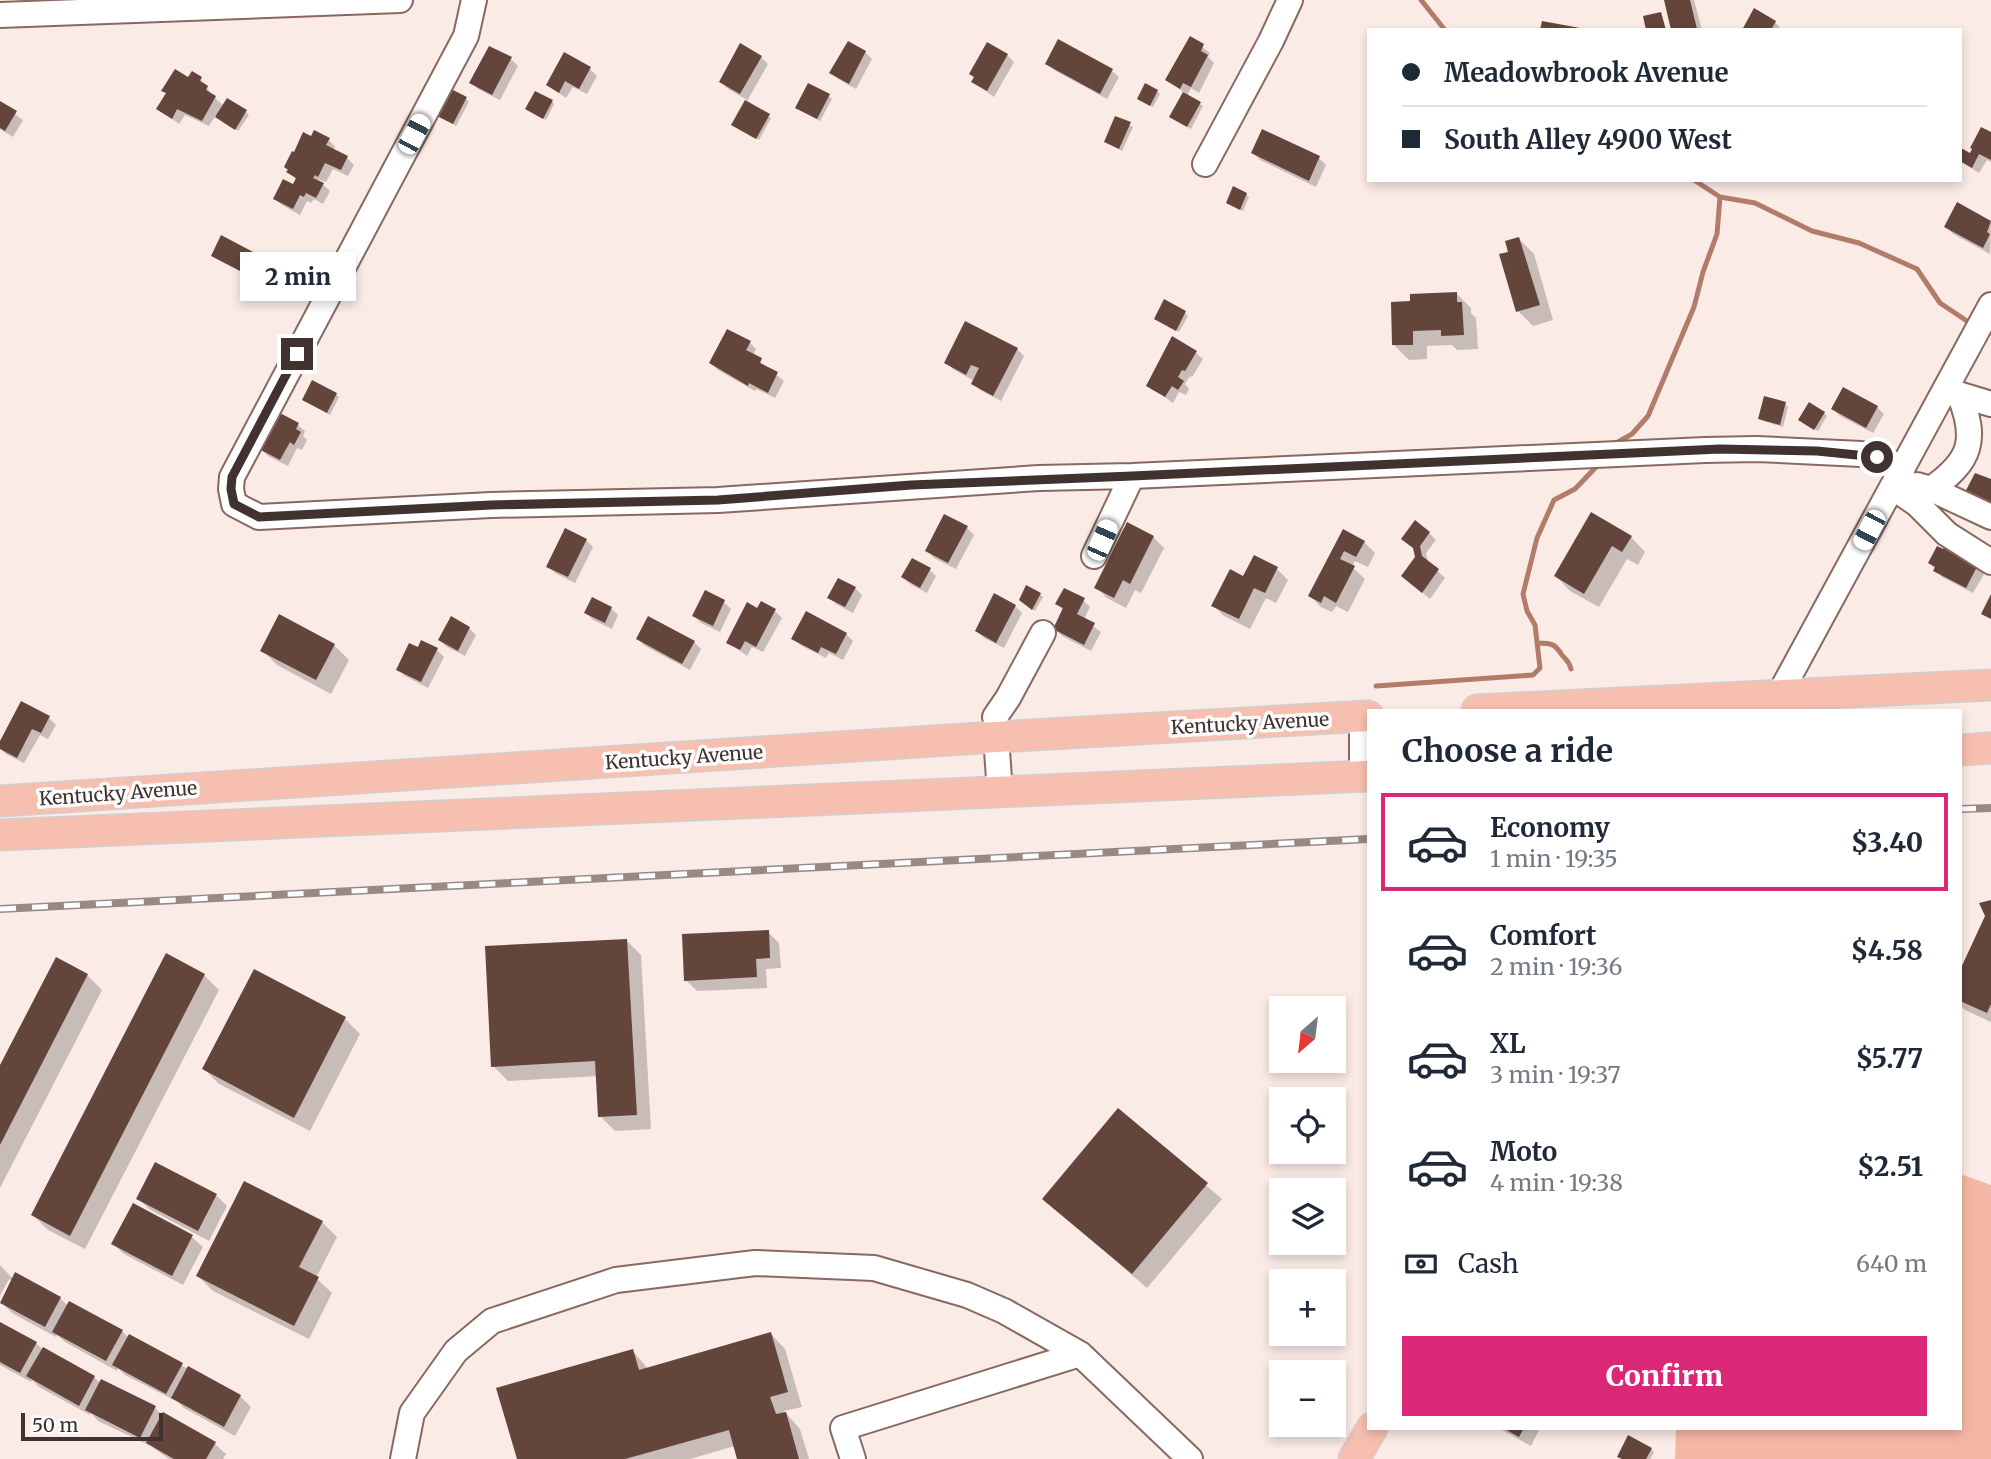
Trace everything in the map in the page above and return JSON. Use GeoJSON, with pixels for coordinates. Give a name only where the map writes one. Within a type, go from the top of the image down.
{"type":"FeatureCollection","features":[{"type":"Feature","properties":{"kind":"main road"},"geometry":{"type":"LineString","coordinates":[[1536,709],[1771,705],[1923,688],[1991,685]]}},
{"type":"Feature","properties":{"kind":"main road"},"geometry":{"type":"LineString","coordinates":[[1872,709],[1902,704],[1923,688]]}},
{"type":"Feature","properties":{"kind":"main road","name":"Kentucky Avenue"},"geometry":{"type":"LineString","coordinates":[[0,801],[995,727],[1365,717]]}},
{"type":"Feature","properties":{"kind":"main road"},"geometry":{"type":"LineString","coordinates":[[1962,750],[1991,748]]}},
{"type":"Feature","properties":{"kind":"main road","name":"Kentucky Avenue"},"geometry":{"type":"LineString","coordinates":[[0,835],[1365,776]]}},
{"type":"Feature","properties":{"kind":"main road"},"geometry":{"type":"LineString","coordinates":[[1354,1459],[1371,1430]]}},
{"type":"Feature","properties":{"kind":"street"},"geometry":{"type":"LineString","coordinates":[[0,15],[400,0]]}},
{"type":"Feature","properties":{"kind":"street"},"geometry":{"type":"LineString","coordinates":[[474,0],[466,36],[232,477],[234,504],[259,517],[491,505],[718,500],[911,485],[1735,449],[1877,457],[1947,534],[1991,562]]}},
{"type":"Feature","properties":{"kind":"street"},"geometry":{"type":"LineString","coordinates":[[1205,164],[1290,0]]}},
{"type":"Feature","properties":{"kind":"street"},"geometry":{"type":"LineString","coordinates":[[1771,705],[1897,478],[1952,392],[1991,305]]}},
{"type":"Feature","properties":{"kind":"street"},"geometry":{"type":"LineString","coordinates":[[1952,392],[1991,404]]}},
{"type":"Feature","properties":{"kind":"street"},"geometry":{"type":"LineString","coordinates":[[1931,489],[1955,469],[1968,446],[1968,417],[1952,392]]}},
{"type":"Feature","properties":{"kind":"street"},"geometry":{"type":"LineString","coordinates":[[1094,556],[1132,476]]}},
{"type":"Feature","properties":{"kind":"street"},"geometry":{"type":"LineString","coordinates":[[1897,478],[1931,489],[1991,517]]}},
{"type":"Feature","properties":{"kind":"street"},"geometry":{"type":"LineString","coordinates":[[1000,792],[995,727],[1043,633]]}},
{"type":"Feature","properties":{"kind":"street"},"geometry":{"type":"LineString","coordinates":[[1365,717],[1365,776]]}},
{"type":"Feature","properties":{"kind":"street"},"geometry":{"type":"LineString","coordinates":[[403,1459],[412,1413],[456,1350],[492,1321],[616,1280],[755,1264],[874,1268],[967,1294],[1004,1311],[1080,1354],[1190,1459]]}},
{"type":"Feature","properties":{"kind":"street"},"geometry":{"type":"LineString","coordinates":[[853,1459],[843,1428],[1080,1354]]}},
{"type":"Feature","properties":{"kind":"shaded area"},"geometry":{"type":"Polygon","coordinates":[[[1962,1175],[1991,1185],[1991,1459],[1675,1459],[1676,1430],[1962,1430],[1962,1175]]]}},
{"type":"Feature","properties":{"kind":"building"},"geometry":{"type":"Polygon","coordinates":[[[1664,0],[1690,0],[1697,28],[1671,28],[1664,0]]]}},
{"type":"Feature","properties":{"kind":"building"},"geometry":{"type":"Polygon","coordinates":[[[1754,8],[1776,21],[1772,28],[1743,28],[1754,8]]]}},
{"type":"Feature","properties":{"kind":"building"},"geometry":{"type":"Polygon","coordinates":[[[1661,12],[1665,28],[1646,28],[1643,16],[1661,12]]]}},
{"type":"Feature","properties":{"kind":"building"},"geometry":{"type":"Polygon","coordinates":[[[1542,21],[1580,28],[1540,28],[1542,21]]]}},
{"type":"Feature","properties":{"kind":"building"},"geometry":{"type":"Polygon","coordinates":[[[1190,36],[1204,44],[1201,51],[1208,55],[1191,87],[1183,83],[1180,89],[1165,80],[1190,36]]]}},
{"type":"Feature","properties":{"kind":"building"},"geometry":{"type":"Polygon","coordinates":[[[1058,39],[1113,69],[1100,94],[1045,64],[1058,39]]]}},
{"type":"Feature","properties":{"kind":"building"},"geometry":{"type":"Polygon","coordinates":[[[848,41],[866,51],[849,84],[829,73],[848,41]]]}},
{"type":"Feature","properties":{"kind":"building"},"geometry":{"type":"Polygon","coordinates":[[[987,42],[1008,54],[987,91],[971,82],[974,77],[969,74],[987,42]]]}},
{"type":"Feature","properties":{"kind":"building"},"geometry":{"type":"Polygon","coordinates":[[[740,43],[762,56],[740,94],[719,82],[740,43]]]}},
{"type":"Feature","properties":{"kind":"building"},"geometry":{"type":"Polygon","coordinates":[[[489,46],[512,57],[492,95],[469,83],[489,46]]]}},
{"type":"Feature","properties":{"kind":"building"},"geometry":{"type":"Polygon","coordinates":[[[564,52],[591,67],[579,89],[565,81],[559,93],[546,85],[564,52]]]}},
{"type":"Feature","properties":{"kind":"building"},"geometry":{"type":"Polygon","coordinates":[[[175,69],[188,77],[192,71],[202,77],[200,81],[208,86],[206,90],[216,96],[202,121],[177,109],[172,119],[156,109],[166,93],[161,91],[175,69]]]}},
{"type":"Feature","properties":{"kind":"building"},"geometry":{"type":"Polygon","coordinates":[[[808,83],[830,94],[817,119],[795,108],[808,83]]]}},
{"type":"Feature","properties":{"kind":"building"},"geometry":{"type":"Polygon","coordinates":[[[1145,83],[1158,90],[1150,106],[1137,99],[1145,83]]]}},
{"type":"Feature","properties":{"kind":"building"},"geometry":{"type":"Polygon","coordinates":[[[447,87],[467,97],[453,124],[433,114],[447,87]]]}},
{"type":"Feature","properties":{"kind":"building"},"geometry":{"type":"Polygon","coordinates":[[[535,91],[553,100],[543,119],[525,109],[535,91]]]}},
{"type":"Feature","properties":{"kind":"building"},"geometry":{"type":"Polygon","coordinates":[[[1183,92],[1201,102],[1187,127],[1169,117],[1183,92]]]}},
{"type":"Feature","properties":{"kind":"building"},"geometry":{"type":"Polygon","coordinates":[[[227,98],[247,110],[235,130],[215,117],[227,98]]]}},
{"type":"Feature","properties":{"kind":"building"},"geometry":{"type":"Polygon","coordinates":[[[745,100],[770,114],[756,139],[731,125],[745,100]]]}},
{"type":"Feature","properties":{"kind":"building"},"geometry":{"type":"Polygon","coordinates":[[[0,101],[17,111],[5,131],[0,128],[0,101]]]}},
{"type":"Feature","properties":{"kind":"building"},"geometry":{"type":"Polygon","coordinates":[[[1115,116],[1131,122],[1119,149],[1104,142],[1115,116]]]}},
{"type":"Feature","properties":{"kind":"building"},"geometry":{"type":"Polygon","coordinates":[[[1981,127],[1991,132],[1991,160],[1979,154],[1972,168],[1962,162],[1962,149],[1970,153],[1981,127]]]}},
{"type":"Feature","properties":{"kind":"building"},"geometry":{"type":"Polygon","coordinates":[[[1262,129],[1320,156],[1309,181],[1251,153],[1262,129]]]}},
{"type":"Feature","properties":{"kind":"building"},"geometry":{"type":"Polygon","coordinates":[[[314,130],[330,138],[326,145],[348,156],[341,170],[325,163],[318,177],[315,175],[313,178],[324,183],[316,198],[306,193],[304,197],[300,195],[293,209],[273,199],[283,179],[293,184],[296,178],[286,172],[288,170],[284,167],[303,132],[311,136],[314,130]]]}},
{"type":"Feature","properties":{"kind":"building"},"geometry":{"type":"Polygon","coordinates":[[[1233,186],[1247,193],[1240,210],[1226,203],[1233,186]]]}},
{"type":"Feature","properties":{"kind":"building"},"geometry":{"type":"Polygon","coordinates":[[[1957,202],[1991,221],[1987,232],[1990,234],[1983,248],[1944,227],[1957,202]]]}},
{"type":"Feature","properties":{"kind":"building"},"geometry":{"type":"Polygon","coordinates":[[[221,235],[276,264],[265,284],[211,256],[221,235]]]}},
{"type":"Feature","properties":{"kind":"building"},"geometry":{"type":"Polygon","coordinates":[[[1519,237],[1540,305],[1516,312],[1499,254],[1508,252],[1505,241],[1519,237]]]}},
{"type":"Feature","properties":{"kind":"building"},"geometry":{"type":"Polygon","coordinates":[[[1457,292],[1457,302],[1462,302],[1464,335],[1441,336],[1441,330],[1413,331],[1413,345],[1392,345],[1391,302],[1410,301],[1410,294],[1457,292]]]}},
{"type":"Feature","properties":{"kind":"building"},"geometry":{"type":"Polygon","coordinates":[[[1164,299],[1186,311],[1176,331],[1154,319],[1164,299]]]}},
{"type":"Feature","properties":{"kind":"building"},"geometry":{"type":"Polygon","coordinates":[[[965,321],[1018,348],[993,396],[971,384],[979,368],[971,365],[966,375],[944,363],[965,321]]]}},
{"type":"Feature","properties":{"kind":"building"},"geometry":{"type":"Polygon","coordinates":[[[727,329],[751,341],[746,350],[762,358],[760,363],[778,372],[768,393],[749,383],[748,386],[709,363],[727,329]]]}},
{"type":"Feature","properties":{"kind":"building"},"geometry":{"type":"Polygon","coordinates":[[[1172,336],[1197,351],[1185,371],[1182,370],[1178,377],[1184,381],[1178,390],[1172,386],[1165,397],[1146,386],[1172,336]]]}},
{"type":"Feature","properties":{"kind":"building"},"geometry":{"type":"Polygon","coordinates":[[[312,380],[337,393],[327,413],[302,400],[312,380]]]}},
{"type":"Feature","properties":{"kind":"building"},"geometry":{"type":"Polygon","coordinates":[[[1843,387],[1878,406],[1866,428],[1831,409],[1843,387]]]}},
{"type":"Feature","properties":{"kind":"building"},"geometry":{"type":"Polygon","coordinates":[[[1764,396],[1786,402],[1780,425],[1758,419],[1764,396]]]}},
{"type":"Feature","properties":{"kind":"building"},"geometry":{"type":"Polygon","coordinates":[[[1809,402],[1825,412],[1814,430],[1798,420],[1809,402]]]}},
{"type":"Feature","properties":{"kind":"building"},"geometry":{"type":"Polygon","coordinates":[[[278,412],[299,423],[296,429],[301,432],[294,445],[290,442],[280,460],[259,449],[278,412]]]}},
{"type":"Feature","properties":{"kind":"building"},"geometry":{"type":"Polygon","coordinates":[[[1975,473],[1991,479],[1991,509],[1964,494],[1975,473]]]}},
{"type":"Feature","properties":{"kind":"building"},"geometry":{"type":"Polygon","coordinates":[[[1591,512],[1632,536],[1622,552],[1612,546],[1584,594],[1554,576],[1591,512]]]}},
{"type":"Feature","properties":{"kind":"building"},"geometry":{"type":"Polygon","coordinates":[[[944,514],[968,526],[948,563],[925,551],[944,514]]]}},
{"type":"Feature","properties":{"kind":"building"},"geometry":{"type":"Polygon","coordinates":[[[1415,520],[1430,532],[1420,546],[1422,556],[1439,569],[1422,593],[1401,576],[1415,557],[1413,548],[1401,539],[1415,520]]]}},
{"type":"Feature","properties":{"kind":"building"},"geometry":{"type":"Polygon","coordinates":[[[1127,522],[1154,536],[1130,584],[1123,580],[1114,598],[1094,588],[1127,522]]]}},
{"type":"Feature","properties":{"kind":"building"},"geometry":{"type":"Polygon","coordinates":[[[565,528],[587,539],[568,577],[546,567],[565,528]]]}},
{"type":"Feature","properties":{"kind":"building"},"geometry":{"type":"Polygon","coordinates":[[[1343,529],[1365,541],[1356,557],[1344,551],[1340,559],[1355,566],[1336,603],[1324,596],[1321,603],[1308,596],[1343,529]]]}},
{"type":"Feature","properties":{"kind":"building"},"geometry":{"type":"Polygon","coordinates":[[[1937,546],[1978,565],[1966,588],[1933,571],[1935,567],[1928,563],[1937,546]]]}},
{"type":"Feature","properties":{"kind":"building"},"geometry":{"type":"Polygon","coordinates":[[[1254,555],[1278,567],[1265,593],[1254,588],[1239,619],[1211,606],[1230,569],[1243,576],[1254,555]]]}},
{"type":"Feature","properties":{"kind":"building"},"geometry":{"type":"Polygon","coordinates":[[[912,558],[931,568],[920,588],[901,577],[912,558]]]}},
{"type":"Feature","properties":{"kind":"building"},"geometry":{"type":"Polygon","coordinates":[[[838,578],[856,587],[845,607],[827,598],[838,578]]]}},
{"type":"Feature","properties":{"kind":"building"},"geometry":{"type":"Polygon","coordinates":[[[1026,585],[1041,593],[1032,610],[1019,600],[1026,585]]]}},
{"type":"Feature","properties":{"kind":"building"},"geometry":{"type":"Polygon","coordinates":[[[1064,588],[1085,598],[1077,614],[1095,623],[1084,645],[1053,629],[1063,608],[1055,604],[1064,588]]]}},
{"type":"Feature","properties":{"kind":"building"},"geometry":{"type":"Polygon","coordinates":[[[705,590],[725,600],[713,626],[692,616],[705,590]]]}},
{"type":"Feature","properties":{"kind":"building"},"geometry":{"type":"Polygon","coordinates":[[[994,593],[1016,605],[996,643],[975,631],[994,593]]]}},
{"type":"Feature","properties":{"kind":"building"},"geometry":{"type":"Polygon","coordinates":[[[1991,594],[1991,619],[1981,614],[1991,594]]]}},
{"type":"Feature","properties":{"kind":"building"},"geometry":{"type":"Polygon","coordinates":[[[592,597],[612,607],[605,623],[584,613],[592,597]]]}},
{"type":"Feature","properties":{"kind":"building"},"geometry":{"type":"Polygon","coordinates":[[[761,601],[776,609],[756,647],[745,641],[740,650],[726,643],[747,602],[757,608],[761,601]]]}},
{"type":"Feature","properties":{"kind":"building"},"geometry":{"type":"Polygon","coordinates":[[[806,611],[847,633],[836,654],[821,647],[818,653],[791,639],[806,611]]]}},
{"type":"Feature","properties":{"kind":"building"},"geometry":{"type":"Polygon","coordinates":[[[279,614],[335,644],[316,680],[260,651],[279,614]]]}},
{"type":"Feature","properties":{"kind":"building"},"geometry":{"type":"Polygon","coordinates":[[[451,616],[470,627],[458,651],[438,640],[451,616]]]}},
{"type":"Feature","properties":{"kind":"building"},"geometry":{"type":"Polygon","coordinates":[[[648,616],[695,641],[682,664],[636,639],[648,616]]]}},
{"type":"Feature","properties":{"kind":"building"},"geometry":{"type":"Polygon","coordinates":[[[421,640],[438,648],[421,682],[396,670],[409,643],[418,647],[421,640]]]}},
{"type":"Feature","properties":{"kind":"building"},"geometry":{"type":"Polygon","coordinates":[[[21,701],[50,716],[41,733],[32,729],[17,758],[0,749],[0,741],[21,701]]]}},
{"type":"Feature","properties":{"kind":"building"},"geometry":{"type":"Polygon","coordinates":[[[1991,900],[1991,1004],[1987,1013],[1962,1002],[1962,966],[1985,916],[1979,903],[1991,900]]]}},
{"type":"Feature","properties":{"kind":"building"},"geometry":{"type":"Polygon","coordinates":[[[769,930],[770,958],[756,959],[757,977],[684,981],[682,934],[769,930]]]}},
{"type":"Feature","properties":{"kind":"building"},"geometry":{"type":"Polygon","coordinates":[[[627,939],[637,1115],[598,1117],[595,1061],[491,1067],[485,946],[627,939]]]}},
{"type":"Feature","properties":{"kind":"building"},"geometry":{"type":"Polygon","coordinates":[[[166,953],[205,974],[70,1236],[31,1215],[166,953]]]}},
{"type":"Feature","properties":{"kind":"building"},"geometry":{"type":"Polygon","coordinates":[[[56,957],[88,974],[0,1145],[0,1065],[56,957]]]}},
{"type":"Feature","properties":{"kind":"building"},"geometry":{"type":"Polygon","coordinates":[[[254,969],[346,1017],[294,1118],[202,1069],[254,969]]]}},
{"type":"Feature","properties":{"kind":"building"},"geometry":{"type":"Polygon","coordinates":[[[1118,1108],[1208,1183],[1132,1274],[1042,1199],[1118,1108]]]}},
{"type":"Feature","properties":{"kind":"building"},"geometry":{"type":"Polygon","coordinates":[[[155,1162],[217,1194],[198,1231],[136,1199],[155,1162]]]}},
{"type":"Feature","properties":{"kind":"building"},"geometry":{"type":"Polygon","coordinates":[[[244,1181],[323,1221],[299,1267],[319,1277],[294,1326],[196,1276],[244,1181]]]}},
{"type":"Feature","properties":{"kind":"building"},"geometry":{"type":"Polygon","coordinates":[[[133,1203],[193,1235],[172,1276],[111,1244],[133,1203]]]}},
{"type":"Feature","properties":{"kind":"building"},"geometry":{"type":"Polygon","coordinates":[[[15,1272],[61,1297],[45,1327],[0,1303],[15,1272]]]}},
{"type":"Feature","properties":{"kind":"building"},"geometry":{"type":"Polygon","coordinates":[[[69,1301],[123,1330],[106,1361],[52,1332],[69,1301]]]}},
{"type":"Feature","properties":{"kind":"building"},"geometry":{"type":"Polygon","coordinates":[[[0,1322],[37,1342],[20,1373],[0,1362],[0,1322]]]}},
{"type":"Feature","properties":{"kind":"building"},"geometry":{"type":"Polygon","coordinates":[[[771,1332],[788,1392],[770,1397],[776,1414],[786,1412],[799,1459],[737,1459],[729,1430],[625,1459],[517,1459],[496,1388],[633,1349],[639,1370],[771,1332]]]}},
{"type":"Feature","properties":{"kind":"building"},"geometry":{"type":"Polygon","coordinates":[[[129,1334],[183,1363],[166,1394],[112,1365],[129,1334]]]}},
{"type":"Feature","properties":{"kind":"building"},"geometry":{"type":"Polygon","coordinates":[[[43,1347],[95,1376],[79,1406],[26,1376],[43,1347]]]}},
{"type":"Feature","properties":{"kind":"building"},"geometry":{"type":"Polygon","coordinates":[[[188,1366],[241,1395],[224,1427],[171,1398],[188,1366]]]}},
{"type":"Feature","properties":{"kind":"building"},"geometry":{"type":"Polygon","coordinates":[[[101,1379],[156,1406],[140,1438],[85,1410],[101,1379]]]}},
{"type":"Feature","properties":{"kind":"building"},"geometry":{"type":"Polygon","coordinates":[[[163,1412],[216,1442],[206,1459],[174,1459],[146,1443],[163,1412]]]}},
{"type":"Feature","properties":{"kind":"building"},"geometry":{"type":"Polygon","coordinates":[[[1507,1430],[1523,1430],[1519,1437],[1507,1430]]]}},
{"type":"Feature","properties":{"kind":"building"},"geometry":{"type":"Polygon","coordinates":[[[1628,1435],[1652,1448],[1646,1459],[1617,1457],[1628,1435]]]}},
{"type":"Feature","properties":{"kind":"waterway"},"geometry":{"type":"LineString","coordinates":[[1421,0],[1443,28]]}},
{"type":"Feature","properties":{"kind":"waterway"},"geometry":{"type":"LineString","coordinates":[[1697,182],[1720,197],[1755,203],[1812,231],[1859,243],[1917,269],[1940,303],[1967,321]]}},
{"type":"Feature","properties":{"kind":"waterway"},"geometry":{"type":"LineString","coordinates":[[1611,446],[1632,434],[1648,416],[1694,307],[1717,234],[1720,197]]}},
{"type":"Feature","properties":{"kind":"waterway"},"geometry":{"type":"LineString","coordinates":[[1376,686],[1533,675],[1540,668],[1535,625],[1527,611],[1523,594],[1537,538],[1554,500],[1575,489],[1598,465]]}},
{"type":"Feature","properties":{"kind":"waterway"},"geometry":{"type":"LineString","coordinates":[[1538,643],[1555,646],[1568,661],[1571,669]]}},
{"type":"Feature","properties":{"kind":"railway"},"geometry":{"type":"LineString","coordinates":[[1962,809],[1991,808]]}},
{"type":"Feature","properties":{"kind":"railway"},"geometry":{"type":"LineString","coordinates":[[0,909],[1367,839]]}},
{"type":"Feature","properties":{"kind":"route"},"geometry":{"type":"LineString","coordinates":[[297,354],[232,477],[234,504],[259,517],[491,505],[718,500],[1039,478],[1646,452],[1735,449],[1817,451],[1877,457]]}}]}
